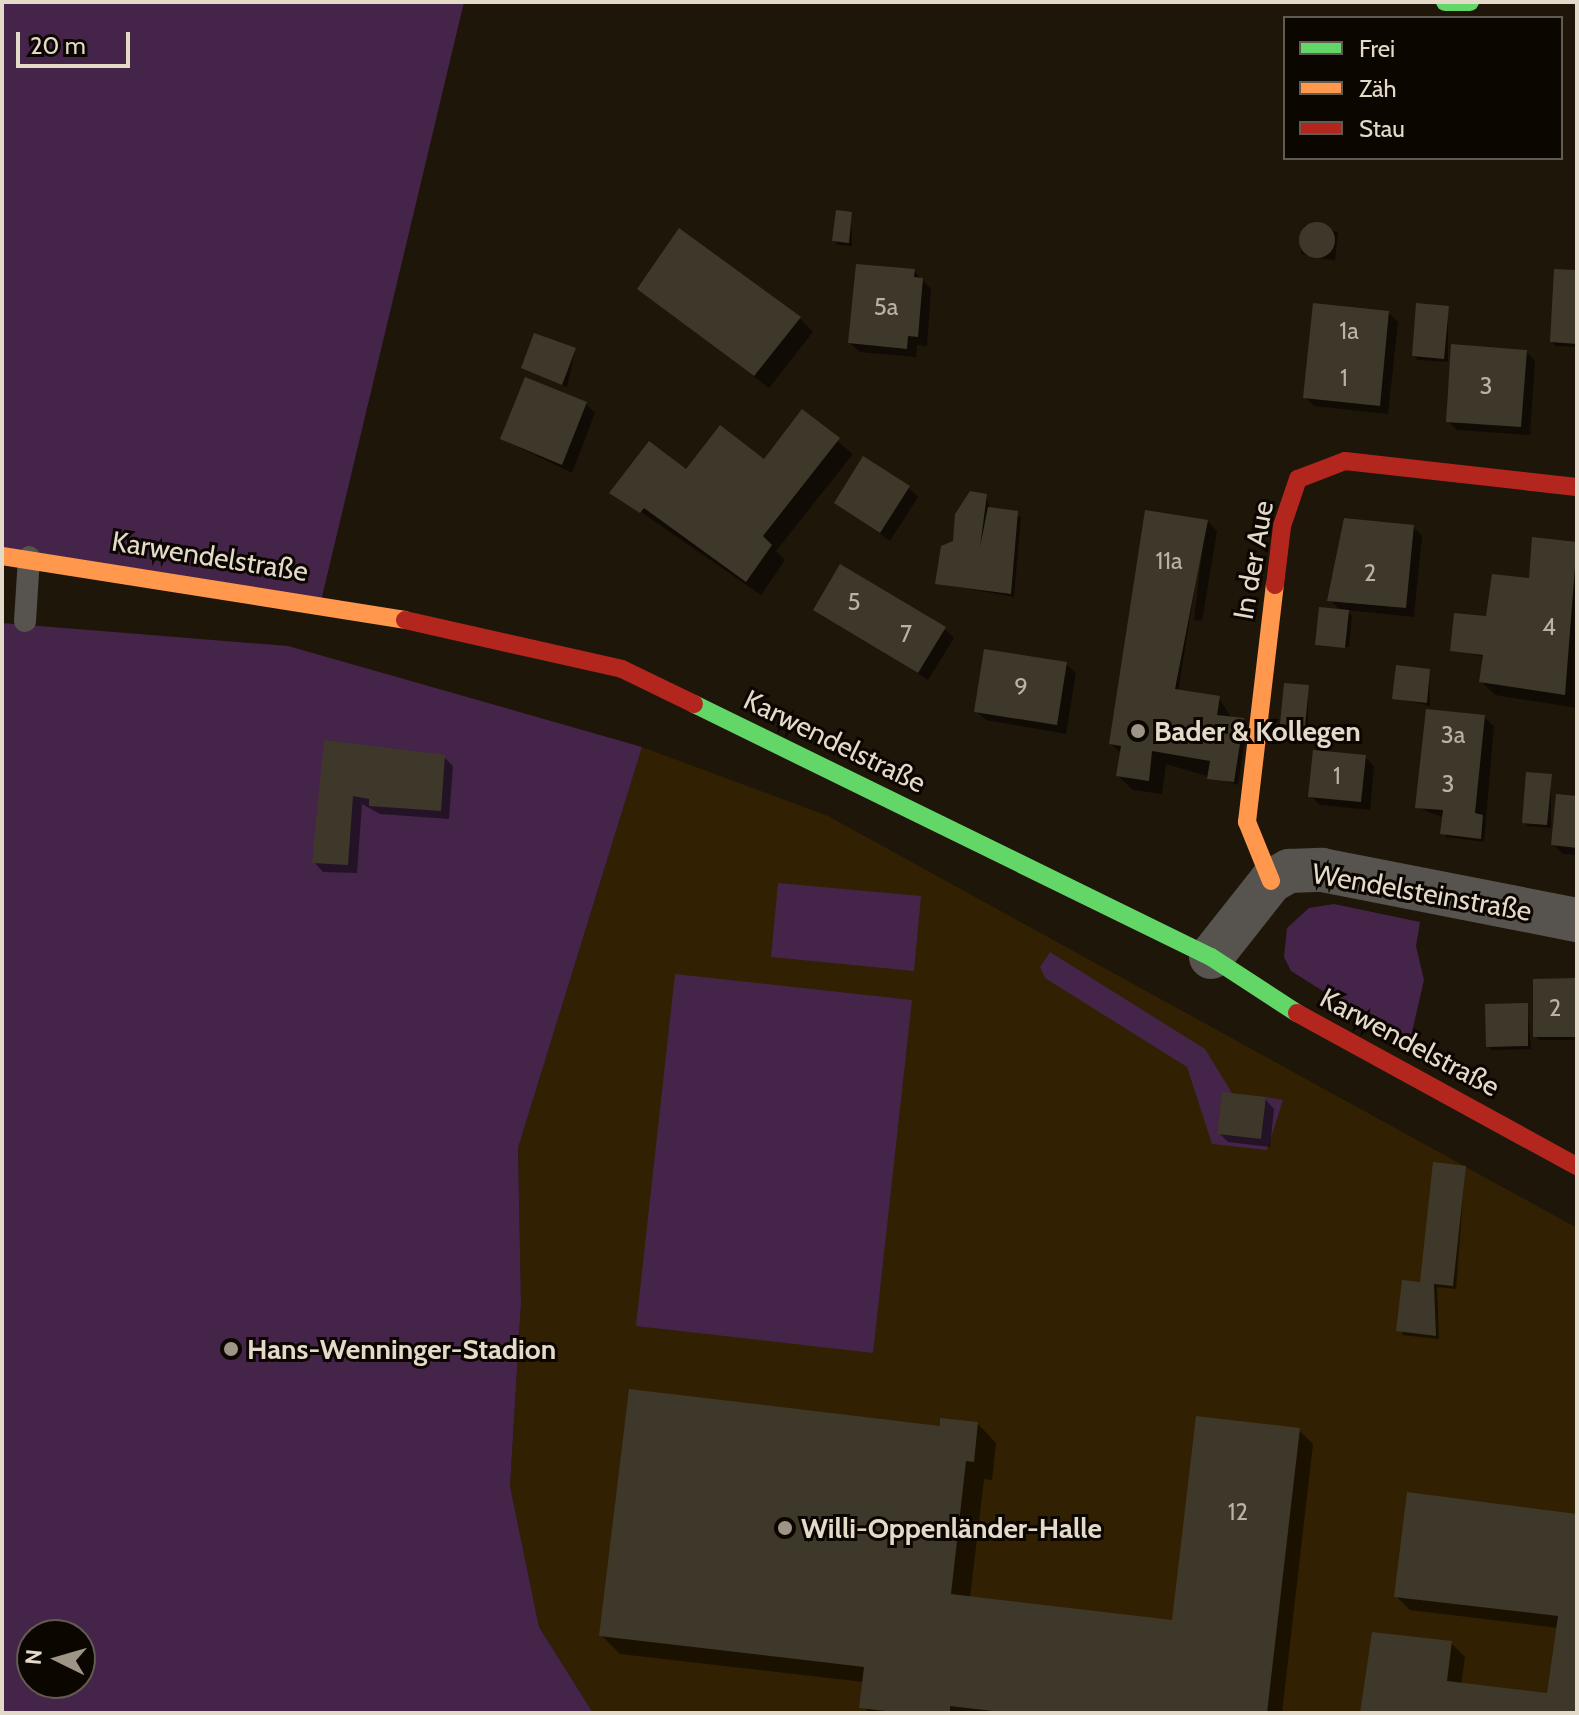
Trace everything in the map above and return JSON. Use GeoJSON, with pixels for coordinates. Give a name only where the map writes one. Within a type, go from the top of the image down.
{"type":"FeatureCollection","features":[{"type":"Feature","properties":{"kind":"street"},"geometry":{"type":"LineString","coordinates":[[1445,2],[1470,2]]}},
{"type":"Feature","properties":{"kind":"street","name":"In der Aue"},"geometry":{"type":"LineString","coordinates":[[1271,881],[1247,822],[1282,526],[1298,479],[1345,461],[1577,487]]}},
{"type":"Feature","properties":{"kind":"street","name":"Karwendelstraße"},"geometry":{"type":"LineString","coordinates":[[2,556],[29,557],[321,601],[622,669],[1211,957],[1315,1025],[1577,1166]]}},
{"type":"Feature","properties":{"kind":"street","name":"Wendelsteinstraße"},"geometry":{"type":"LineString","coordinates":[[1211,957],[1271,881],[1289,871],[1322,870],[1577,920]]}},
{"type":"Feature","properties":{"kind":"lane"},"geometry":{"type":"LineString","coordinates":[[25,621],[29,557]]}},
{"type":"Feature","properties":{"kind":"shaded area"},"geometry":{"type":"Polygon","coordinates":[[[2,2],[464,2],[321,601],[2,556],[2,2]]]}},
{"type":"Feature","properties":{"kind":"shaded area"},"geometry":{"type":"Polygon","coordinates":[[[2,623],[288,646],[642,747],[518,1148],[521,1303],[510,1486],[539,1627],[593,1713],[2,1713],[2,623]]]}},
{"type":"Feature","properties":{"kind":"shaded area"},"geometry":{"type":"Polygon","coordinates":[[[642,747],[828,816],[1577,1228],[1577,1713],[593,1713],[539,1627],[510,1486],[521,1303],[518,1148],[642,747]]]}},
{"type":"Feature","properties":{"kind":"shaded area"},"geometry":{"type":"Polygon","coordinates":[[[778,883],[921,896],[914,971],[771,957],[778,883]]]}},
{"type":"Feature","properties":{"kind":"shaded area"},"geometry":{"type":"Polygon","coordinates":[[[1334,904],[1420,922],[1416,946],[1424,980],[1409,1045],[1291,971],[1284,957],[1287,928],[1309,908],[1334,904]]]}},
{"type":"Feature","properties":{"kind":"shaded area"},"geometry":{"type":"Polygon","coordinates":[[[1050,952],[1205,1049],[1232,1093],[1222,1093],[1217,1134],[1261,1139],[1266,1097],[1283,1100],[1267,1150],[1212,1144],[1187,1067],[1045,978],[1040,967],[1050,952]]]}},
{"type":"Feature","properties":{"kind":"shaded area"},"geometry":{"type":"Polygon","coordinates":[[[675,974],[912,1000],[873,1353],[636,1326],[675,974]]]}},
{"type":"Feature","properties":{"kind":"building"},"geometry":{"type":"Polygon","coordinates":[[[836,210],[852,212],[849,243],[832,241],[836,210]]]}},
{"type":"Feature","properties":{"kind":"building"},"geometry":{"type":"Polygon","coordinates":[[[1317,222],[1330,227],[1335,240],[1330,253],[1317,258],[1304,253],[1299,240],[1304,227],[1317,222]]]}},
{"type":"Feature","properties":{"kind":"building"},"geometry":{"type":"Polygon","coordinates":[[[679,228],[801,317],[754,376],[637,289],[679,228]]]}},
{"type":"Feature","properties":{"kind":"building"},"geometry":{"type":"Polygon","coordinates":[[[856,264],[915,269],[914,277],[923,278],[918,337],[908,336],[907,349],[848,343],[856,264]]]}},
{"type":"Feature","properties":{"kind":"building"},"geometry":{"type":"Polygon","coordinates":[[[1554,269],[1577,270],[1577,344],[1550,342],[1554,269]]]}},
{"type":"Feature","properties":{"kind":"building"},"geometry":{"type":"Polygon","coordinates":[[[1313,303],[1389,311],[1380,406],[1303,398],[1313,303]]]}},
{"type":"Feature","properties":{"kind":"building"},"geometry":{"type":"Polygon","coordinates":[[[1416,303],[1449,306],[1444,359],[1412,356],[1416,303]]]}},
{"type":"Feature","properties":{"kind":"building"},"geometry":{"type":"Polygon","coordinates":[[[534,333],[576,348],[562,385],[521,368],[534,333]]]}},
{"type":"Feature","properties":{"kind":"building"},"geometry":{"type":"Polygon","coordinates":[[[1451,344],[1527,350],[1521,427],[1446,422],[1451,344]]]}},
{"type":"Feature","properties":{"kind":"building"},"geometry":{"type":"Polygon","coordinates":[[[525,377],[587,402],[562,465],[500,439],[525,377]]]}},
{"type":"Feature","properties":{"kind":"building"},"geometry":{"type":"Polygon","coordinates":[[[802,409],[840,438],[763,536],[772,545],[746,582],[644,508],[640,513],[609,493],[649,441],[686,469],[720,425],[764,459],[802,409]]]}},
{"type":"Feature","properties":{"kind":"building"},"geometry":{"type":"Polygon","coordinates":[[[863,456],[910,486],[880,533],[834,503],[863,456]]]}},
{"type":"Feature","properties":{"kind":"building"},"geometry":{"type":"Polygon","coordinates":[[[970,491],[987,494],[980,547],[988,507],[1018,511],[1011,594],[935,584],[941,546],[953,541],[955,514],[970,491]]]}},
{"type":"Feature","properties":{"kind":"building"},"geometry":{"type":"Polygon","coordinates":[[[1145,510],[1208,520],[1175,689],[1220,696],[1217,715],[1244,718],[1234,782],[1207,779],[1210,761],[1152,751],[1149,781],[1116,776],[1121,746],[1109,744],[1145,510]]]}},
{"type":"Feature","properties":{"kind":"building"},"geometry":{"type":"Polygon","coordinates":[[[1344,518],[1414,525],[1406,608],[1327,601],[1344,518]]]}},
{"type":"Feature","properties":{"kind":"building"},"geometry":{"type":"Polygon","coordinates":[[[1532,537],[1577,542],[1565,695],[1479,682],[1483,655],[1450,651],[1454,613],[1486,616],[1492,574],[1529,578],[1532,537]]]}},
{"type":"Feature","properties":{"kind":"building"},"geometry":{"type":"Polygon","coordinates":[[[840,564],[946,627],[918,673],[813,610],[840,564]]]}},
{"type":"Feature","properties":{"kind":"building"},"geometry":{"type":"Polygon","coordinates":[[[1319,607],[1349,610],[1345,648],[1315,645],[1319,607]]]}},
{"type":"Feature","properties":{"kind":"building"},"geometry":{"type":"Polygon","coordinates":[[[984,649],[1067,662],[1057,725],[974,712],[984,649]]]}},
{"type":"Feature","properties":{"kind":"building"},"geometry":{"type":"Polygon","coordinates":[[[1396,665],[1430,669],[1427,703],[1392,699],[1396,665]]]}},
{"type":"Feature","properties":{"kind":"building"},"geometry":{"type":"Polygon","coordinates":[[[1284,683],[1309,685],[1305,727],[1280,724],[1284,683]]]}},
{"type":"Feature","properties":{"kind":"building"},"geometry":{"type":"Polygon","coordinates":[[[1426,709],[1485,715],[1475,813],[1483,815],[1481,839],[1440,834],[1443,810],[1415,808],[1426,709]]]}},
{"type":"Feature","properties":{"kind":"building"},"geometry":{"type":"Polygon","coordinates":[[[324,740],[445,755],[441,811],[369,806],[369,799],[353,796],[348,865],[312,863],[324,740]]]}},
{"type":"Feature","properties":{"kind":"building"},"geometry":{"type":"Polygon","coordinates":[[[1313,750],[1366,755],[1361,802],[1308,797],[1313,750]]]}},
{"type":"Feature","properties":{"kind":"building"},"geometry":{"type":"Polygon","coordinates":[[[1526,772],[1552,774],[1547,825],[1522,823],[1526,772]]]}},
{"type":"Feature","properties":{"kind":"building"},"geometry":{"type":"Polygon","coordinates":[[[1556,794],[1577,796],[1577,848],[1551,845],[1556,794]]]}},
{"type":"Feature","properties":{"kind":"building"},"geometry":{"type":"Polygon","coordinates":[[[1577,978],[1577,1037],[1533,1037],[1533,979],[1577,978]]]}},
{"type":"Feature","properties":{"kind":"building"},"geometry":{"type":"Polygon","coordinates":[[[1528,1003],[1528,1046],[1486,1047],[1485,1004],[1528,1003]]]}},
{"type":"Feature","properties":{"kind":"building"},"geometry":{"type":"Polygon","coordinates":[[[1222,1092],[1266,1097],[1261,1139],[1217,1134],[1222,1092]]]}},
{"type":"Feature","properties":{"kind":"building"},"geometry":{"type":"Polygon","coordinates":[[[1433,1162],[1466,1166],[1453,1286],[1434,1284],[1436,1336],[1396,1331],[1402,1280],[1420,1282],[1433,1162]]]}},
{"type":"Feature","properties":{"kind":"building","name":"Willi-Oppenländer-Halle"},"geometry":{"type":"Polygon","coordinates":[[[629,1389],[940,1426],[940,1418],[978,1422],[974,1462],[966,1461],[951,1594],[1172,1620],[1196,1416],[1300,1428],[1267,1713],[1010,1713],[950,1706],[950,1713],[903,1713],[859,1708],[864,1667],[599,1636],[629,1389]]]}},
{"type":"Feature","properties":{"kind":"building"},"geometry":{"type":"Polygon","coordinates":[[[1407,1492],[1577,1514],[1577,1713],[1360,1713],[1372,1632],[1452,1641],[1447,1681],[1547,1693],[1558,1616],[1394,1597],[1407,1492]]]}},
{"type":"Feature","properties":{"kind":"traffic: fast"},"geometry":{"type":"LineString","coordinates":[[1445,2],[1470,2]]}},
{"type":"Feature","properties":{"kind":"traffic: fast"},"geometry":{"type":"LineString","coordinates":[[694,704],[1211,957],[1297,1013]]}},
{"type":"Feature","properties":{"kind":"traffic: slow"},"geometry":{"type":"LineString","coordinates":[[2,556],[405,620]]}},
{"type":"Feature","properties":{"kind":"traffic: slow"},"geometry":{"type":"LineString","coordinates":[[1271,881],[1247,822],[1275,585]]}},
{"type":"Feature","properties":{"kind":"traffic: jam"},"geometry":{"type":"LineString","coordinates":[[1275,585],[1282,526],[1298,479],[1345,461],[1577,487]]}},
{"type":"Feature","properties":{"kind":"traffic: jam"},"geometry":{"type":"LineString","coordinates":[[405,620],[622,669],[694,704]]}},
{"type":"Feature","properties":{"kind":"traffic: jam"},"geometry":{"type":"LineString","coordinates":[[1297,1013],[1577,1166]]}},
{"type":"Feature","properties":{"kind":"place","name":"Bader & Kollegen"},"geometry":{"type":"Point","coordinates":[1138,731]}},
{"type":"Feature","properties":{"kind":"place","name":"Hans-Wenninger-Stadion"},"geometry":{"type":"Point","coordinates":[231,1349]}},
{"type":"Feature","properties":{"kind":"place","name":"Willi-Oppenländer-Halle"},"geometry":{"type":"Point","coordinates":[785,1528]}}]}
